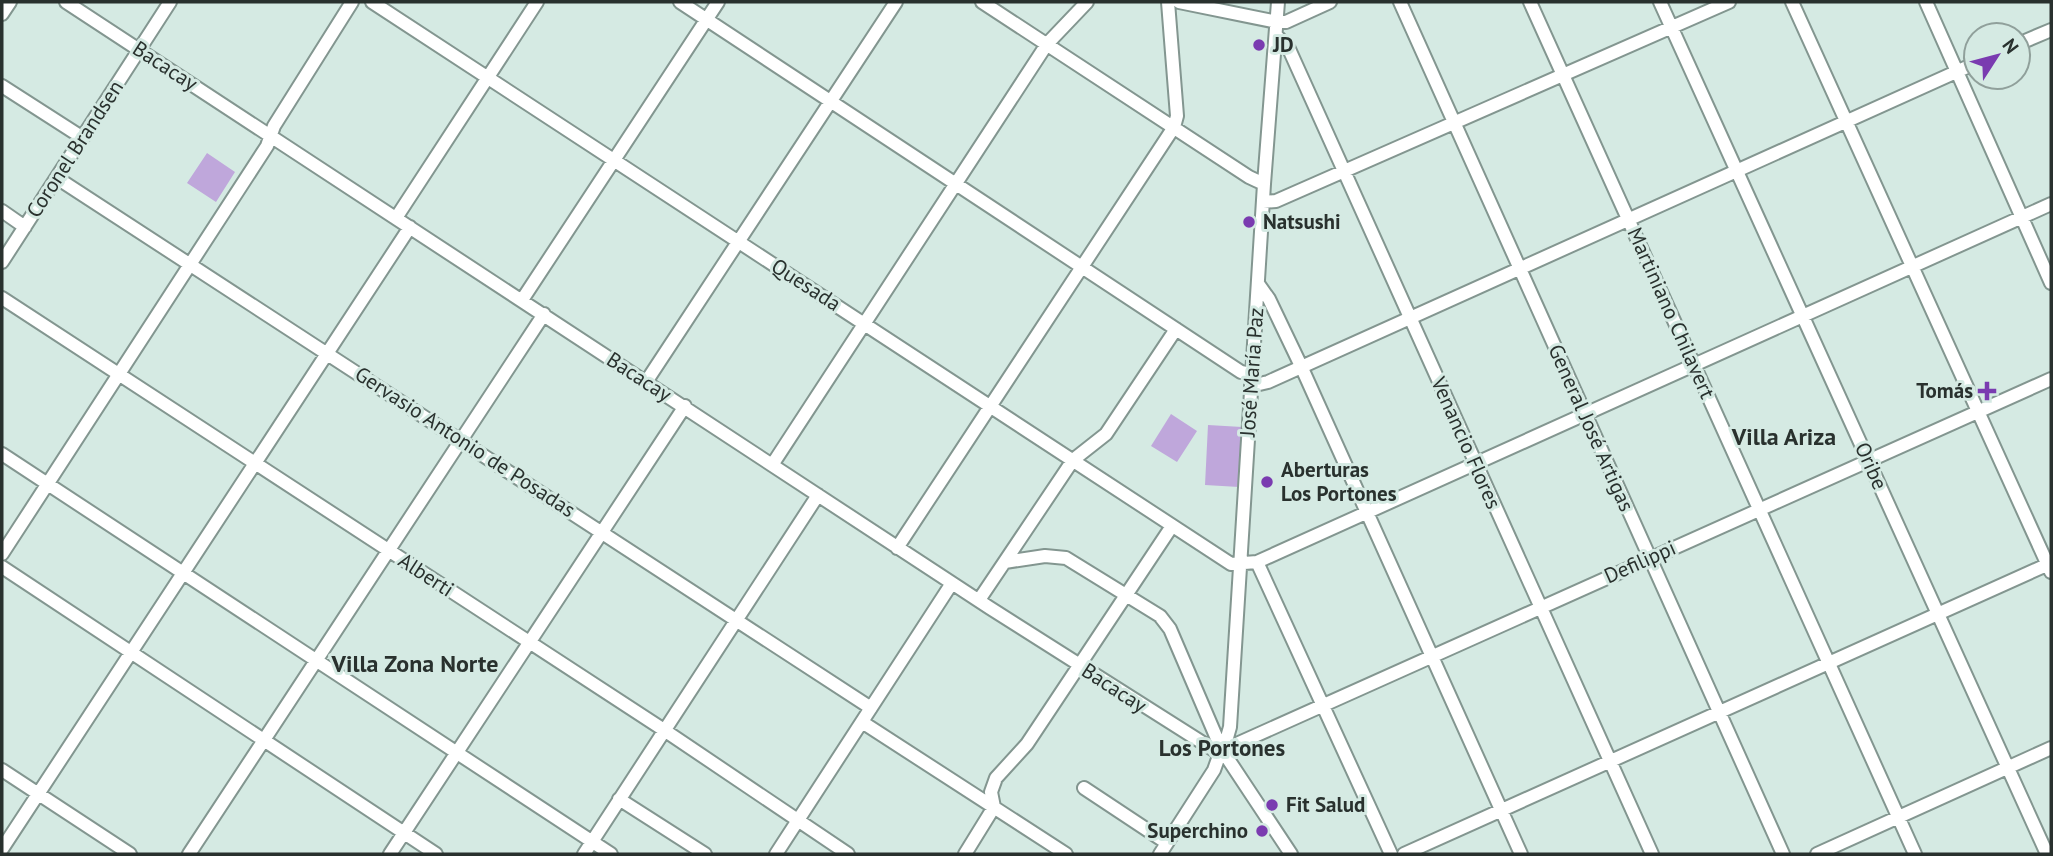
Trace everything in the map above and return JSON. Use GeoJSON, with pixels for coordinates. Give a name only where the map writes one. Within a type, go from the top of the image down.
{"type":"FeatureCollection","features":[{"type":"Feature","properties":{"kind":"street"},"geometry":{"type":"LineString","coordinates":[[2,14],[10,2]]}},
{"type":"Feature","properties":{"kind":"street","name":"Bacacay"},"geometry":{"type":"LineString","coordinates":[[66,2],[685,406],[897,548],[1080,666],[1222,749]]}},
{"type":"Feature","properties":{"kind":"street","name":"Coronel Brandsen"},"geometry":{"type":"LineString","coordinates":[[2,262],[170,2]]}},
{"type":"Feature","properties":{"kind":"street"},"geometry":{"type":"LineString","coordinates":[[2,554],[267,146],[270,135],[352,2]]}},
{"type":"Feature","properties":{"kind":"street","name":"Quesada"},"geometry":{"type":"LineString","coordinates":[[372,2],[1226,562],[1240,564]]}},
{"type":"Feature","properties":{"kind":"street"},"geometry":{"type":"LineString","coordinates":[[396,218],[537,2]]}},
{"type":"Feature","properties":{"kind":"street"},"geometry":{"type":"LineString","coordinates":[[680,2],[1083,265],[1261,385],[1962,69]]}},
{"type":"Feature","properties":{"kind":"street"},"geometry":{"type":"LineString","coordinates":[[522,300],[718,2]]}},
{"type":"Feature","properties":{"kind":"street"},"geometry":{"type":"LineString","coordinates":[[646,382],[896,2]]}},
{"type":"Feature","properties":{"kind":"street"},"geometry":{"type":"LineString","coordinates":[[982,2],[1264,184]]}},
{"type":"Feature","properties":{"kind":"street"},"geometry":{"type":"LineString","coordinates":[[772,465],[1047,44],[1087,2]]}},
{"type":"Feature","properties":{"kind":"street"},"geometry":{"type":"LineString","coordinates":[[897,548],[1174,127],[1177,116],[1168,2]]}},
{"type":"Feature","properties":{"kind":"street"},"geometry":{"type":"LineString","coordinates":[[1179,2],[1277,29],[1286,22],[1330,2]]}},
{"type":"Feature","properties":{"kind":"street","name":"José María Paz"},"geometry":{"type":"LineString","coordinates":[[1163,849],[1214,770],[1230,727],[1278,2]]}},
{"type":"Feature","properties":{"kind":"street","name":"General José Artigas"},"geometry":{"type":"LineString","coordinates":[[1400,2],[1783,854]]}},
{"type":"Feature","properties":{"kind":"street","name":"Martiniano Chilavert"},"geometry":{"type":"LineString","coordinates":[[1530,2],[1915,854]]}},
{"type":"Feature","properties":{"kind":"street","name":"Oribe"},"geometry":{"type":"LineString","coordinates":[[1660,2],[2047,854]]}},
{"type":"Feature","properties":{"kind":"street"},"geometry":{"type":"LineString","coordinates":[[1263,202],[1276,201],[1344,172],[1729,2]]}},
{"type":"Feature","properties":{"kind":"street"},"geometry":{"type":"LineString","coordinates":[[1404,854],[2050,567],[1792,2]]}},
{"type":"Feature","properties":{"kind":"street"},"geometry":{"type":"LineString","coordinates":[[1926,2],[2051,283]]}},
{"type":"Feature","properties":{"kind":"street","name":"Venancio Flores"},"geometry":{"type":"LineString","coordinates":[[1277,29],[1289,49],[1652,854]]}},
{"type":"Feature","properties":{"kind":"street"},"geometry":{"type":"LineString","coordinates":[[2032,38],[2051,30]]}},
{"type":"Feature","properties":{"kind":"street"},"geometry":{"type":"LineString","coordinates":[[2,86],[83,138]]}},
{"type":"Feature","properties":{"kind":"street","name":"Gervasio Antonio de Posadas"},"geometry":{"type":"LineString","coordinates":[[57,178],[327,351],[871,708]]}},
{"type":"Feature","properties":{"kind":"street"},"geometry":{"type":"LineString","coordinates":[[1240,564],[1257,562],[2051,204]]}},
{"type":"Feature","properties":{"kind":"street"},"geometry":{"type":"LineString","coordinates":[[2,211],[25,227]]}},
{"type":"Feature","properties":{"kind":"street"},"geometry":{"type":"LineString","coordinates":[[2,849],[181,572],[410,227]]}},
{"type":"Feature","properties":{"kind":"street"},"geometry":{"type":"LineString","coordinates":[[1259,285],[1269,299],[1301,366],[1521,854]]}},
{"type":"Feature","properties":{"kind":"street","name":"Alberti"},"geometry":{"type":"LineString","coordinates":[[2,298],[664,730],[848,854]]}},
{"type":"Feature","properties":{"kind":"street"},"geometry":{"type":"LineString","coordinates":[[189,854],[314,660],[544,314]]}},
{"type":"Feature","properties":{"kind":"street"},"geometry":{"type":"LineString","coordinates":[[979,600],[1073,460],[1110,430],[1176,329]]}},
{"type":"Feature","properties":{"kind":"street","name":"Defilippi"},"geometry":{"type":"LineString","coordinates":[[1222,749],[1324,706],[2051,379]]}},
{"type":"Feature","properties":{"kind":"street"},"geometry":{"type":"LineString","coordinates":[[390,854],[685,406]]}},
{"type":"Feature","properties":{"kind":"street"},"geometry":{"type":"LineString","coordinates":[[2,454],[611,854]]}},
{"type":"Feature","properties":{"kind":"street"},"geometry":{"type":"LineString","coordinates":[[584,854],[818,495]]}},
{"type":"Feature","properties":{"kind":"street"},"geometry":{"type":"LineString","coordinates":[[965,854],[994,807],[991,793],[996,778],[1027,744],[1172,526]]}},
{"type":"Feature","properties":{"kind":"street"},"geometry":{"type":"LineString","coordinates":[[1004,562],[1045,556],[1066,558],[1165,621],[1222,749],[1291,854]]}},
{"type":"Feature","properties":{"kind":"street"},"geometry":{"type":"LineString","coordinates":[[1257,562],[1391,854]]}},
{"type":"Feature","properties":{"kind":"street"},"geometry":{"type":"LineString","coordinates":[[2,567],[436,854]]}},
{"type":"Feature","properties":{"kind":"street"},"geometry":{"type":"LineString","coordinates":[[776,854],[952,583]]}},
{"type":"Feature","properties":{"kind":"street"},"geometry":{"type":"LineString","coordinates":[[862,722],[1066,854]]}},
{"type":"Feature","properties":{"kind":"street"},"geometry":{"type":"LineString","coordinates":[[1817,854],[2051,748]]}},
{"type":"Feature","properties":{"kind":"street"},"geometry":{"type":"LineString","coordinates":[[2,770],[130,854]]}},
{"type":"Feature","properties":{"kind":"street"},"geometry":{"type":"LineString","coordinates":[[1084,788],[1163,849]]}},
{"type":"Feature","properties":{"kind":"street"},"geometry":{"type":"LineString","coordinates":[[619,799],[705,854]]}},
{"type":"Feature","properties":{"kind":"shaded area"},"geometry":{"type":"Polygon","coordinates":[[[207,153],[235,172],[216,202],[187,183],[207,153]]]}},
{"type":"Feature","properties":{"kind":"shaded area"},"geometry":{"type":"Polygon","coordinates":[[[1171,414],[1197,431],[1177,462],[1151,446],[1171,414]]]}},
{"type":"Feature","properties":{"kind":"shaded area"},"geometry":{"type":"Polygon","coordinates":[[[1208,425],[1242,427],[1239,487],[1205,485],[1208,425]]]}},
{"type":"Feature","properties":{"kind":"place","name":"JD"},"geometry":{"type":"Point","coordinates":[1259,45]}},
{"type":"Feature","properties":{"kind":"place","name":"Natsushi"},"geometry":{"type":"Point","coordinates":[1249,222]}},
{"type":"Feature","properties":{"kind":"place","name":"Tomás"},"geometry":{"type":"Point","coordinates":[1987,391]}},
{"type":"Feature","properties":{"kind":"place","name":"Aberturas Los Portones"},"geometry":{"type":"Point","coordinates":[1267,482]}},
{"type":"Feature","properties":{"kind":"place","name":"Fit Salud"},"geometry":{"type":"Point","coordinates":[1272,805]}},
{"type":"Feature","properties":{"kind":"place","name":"Superchino"},"geometry":{"type":"Point","coordinates":[1262,831]}},
{"type":"Feature","properties":{"kind":"district","name":"Villa Ariza"},"geometry":{"type":"Point","coordinates":[1784,437]}},
{"type":"Feature","properties":{"kind":"district","name":"Villa Zona Norte"},"geometry":{"type":"Point","coordinates":[415,664]}},
{"type":"Feature","properties":{"kind":"district","name":"Los Portones"},"geometry":{"type":"Point","coordinates":[1222,748]}}]}
